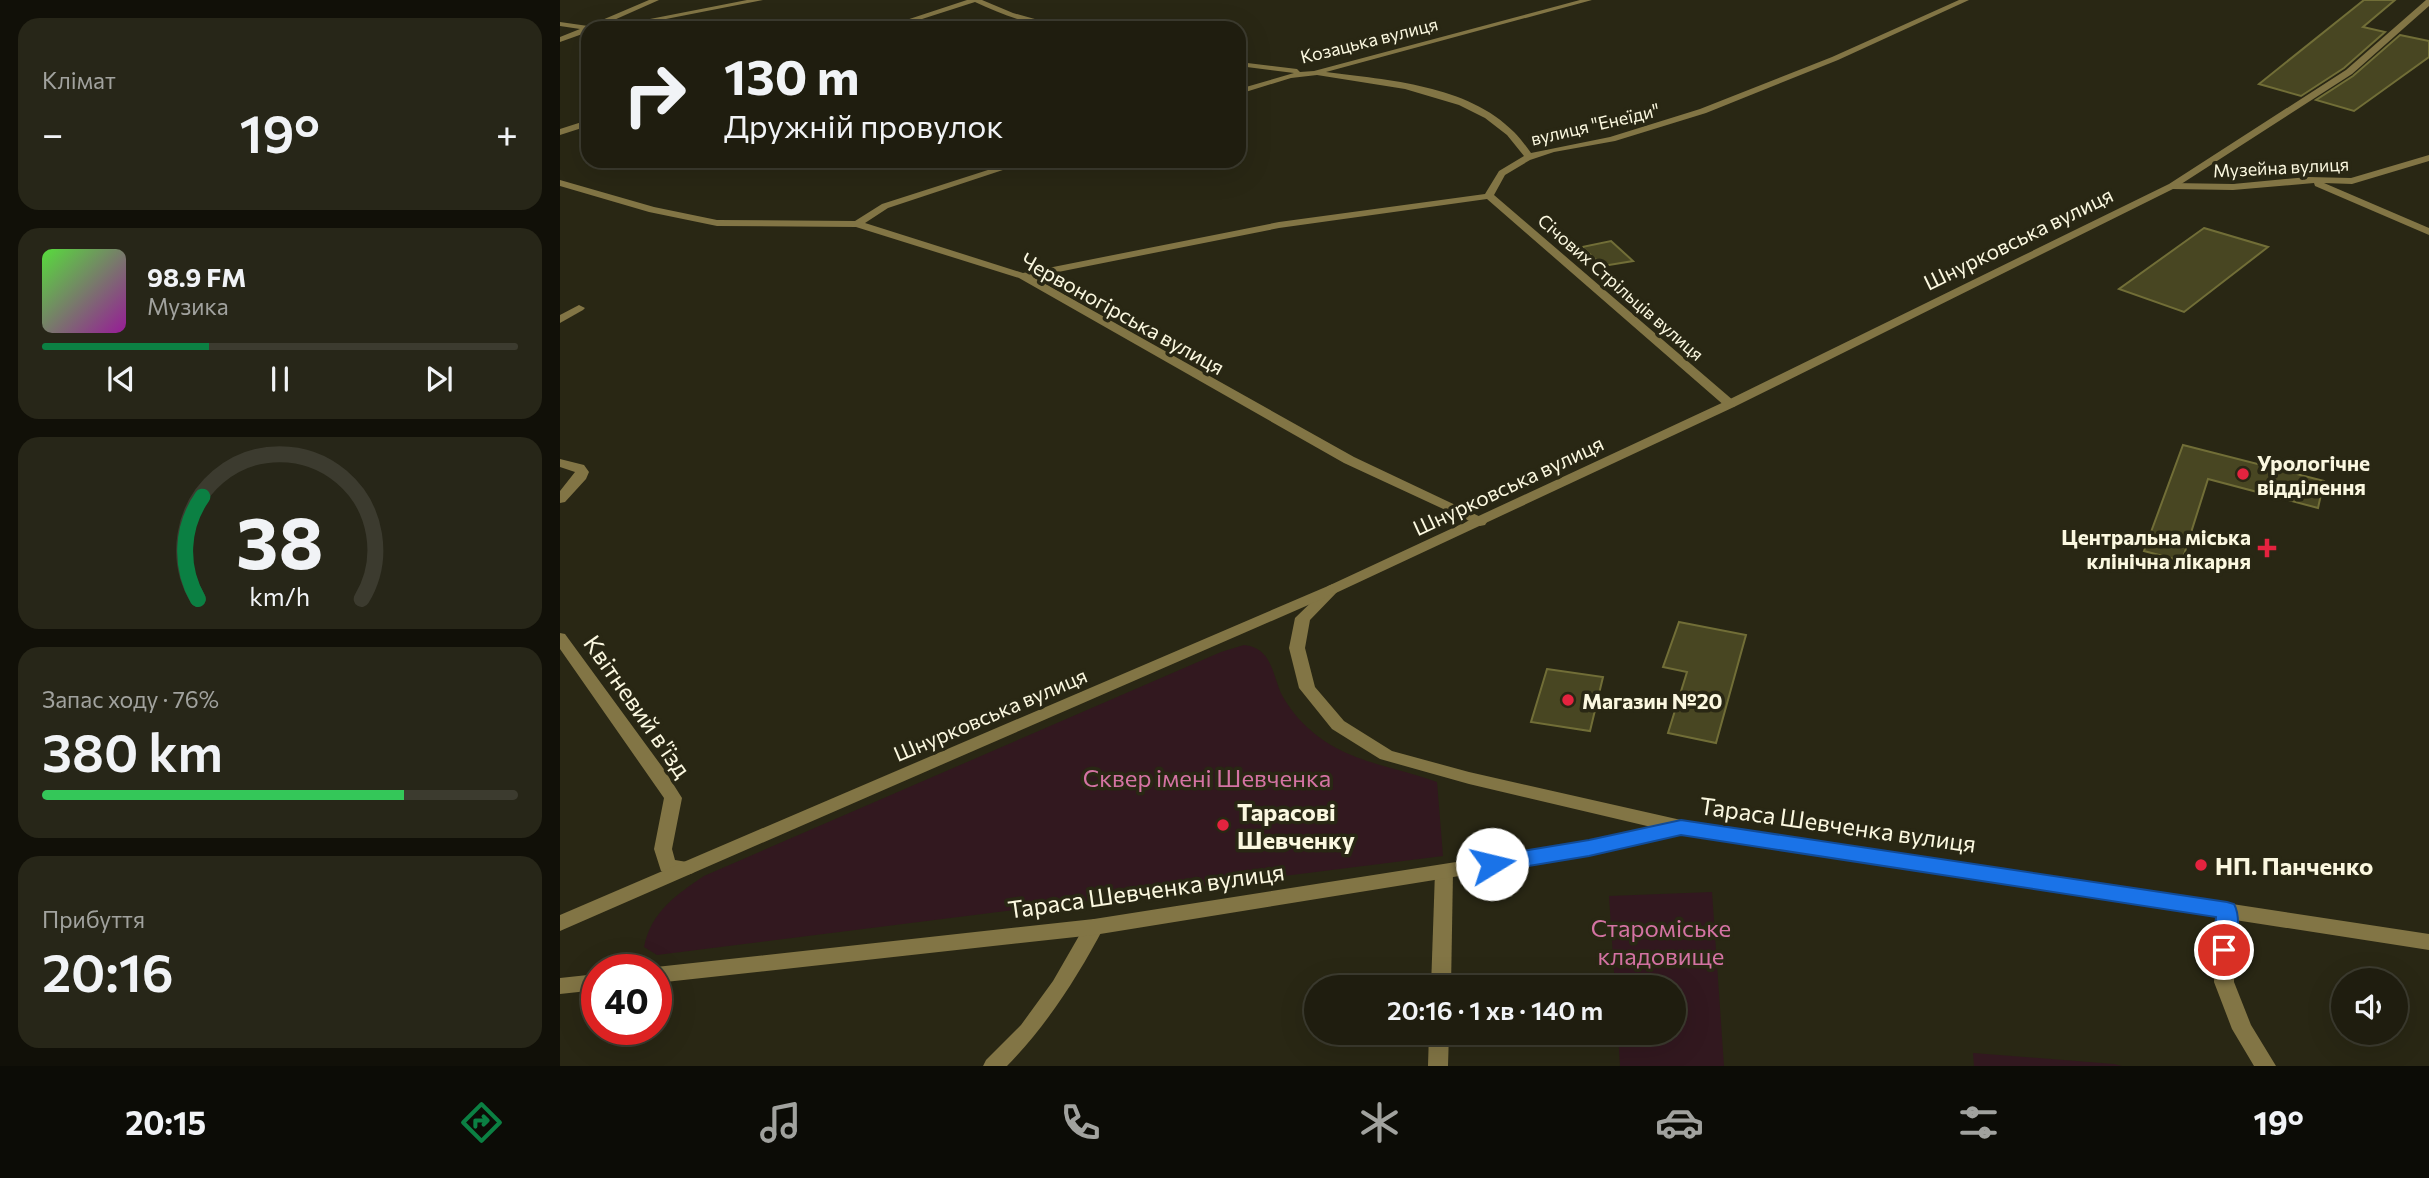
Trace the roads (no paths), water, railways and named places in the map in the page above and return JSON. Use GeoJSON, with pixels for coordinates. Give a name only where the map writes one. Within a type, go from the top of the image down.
{"type":"FeatureCollection","features":[{"type":"Feature","properties":{"kind":"street"},"geometry":{"type":"LineString","coordinates":[[606,21],[655,0]]}},
{"type":"Feature","properties":{"kind":"street"},"geometry":{"type":"LineString","coordinates":[[646,21],[759,0]]}},
{"type":"Feature","properties":{"kind":"street"},"geometry":{"type":"LineString","coordinates":[[908,21],[975,0],[1010,15],[1034,21]]}},
{"type":"Feature","properties":{"kind":"street","name":"Козацька вулиця"},"geometry":{"type":"LineString","coordinates":[[1246,90],[1290,76],[1314,73],[1588,0]]}},
{"type":"Feature","properties":{"kind":"street","name":"вулиця \"Енеїди\""},"geometry":{"type":"LineString","coordinates":[[1489,196],[1500,175],[1528,155],[1584,146],[1665,125],[1787,79],[1965,0]]}},
{"type":"Feature","properties":{"kind":"street","name":"Шнурковська вулиця"},"geometry":{"type":"LineString","coordinates":[[560,923],[1333,589],[1730,404],[2172,186],[2349,72],[2429,2]]}},
{"type":"Feature","properties":{"kind":"street"},"geometry":{"type":"LineString","coordinates":[[560,24],[581,27]]}},
{"type":"Feature","properties":{"kind":"street"},"geometry":{"type":"LineString","coordinates":[[560,40],[581,31]]}},
{"type":"Feature","properties":{"kind":"street"},"geometry":{"type":"LineString","coordinates":[[1246,65],[1399,85],[1467,105],[1510,133],[1528,155]]}},
{"type":"Feature","properties":{"kind":"street"},"geometry":{"type":"LineString","coordinates":[[560,132],[581,125]]}},
{"type":"Feature","properties":{"kind":"street","name":"Музейна вулиця"},"geometry":{"type":"LineString","coordinates":[[2172,186],[2233,187],[2308,180],[2351,181],[2429,158]]}},
{"type":"Feature","properties":{"kind":"street"},"geometry":{"type":"LineString","coordinates":[[857,224],[885,206],[1003,168]]}},
{"type":"Feature","properties":{"kind":"street"},"geometry":{"type":"LineString","coordinates":[[2308,180],[2429,232]]}},
{"type":"Feature","properties":{"kind":"street","name":"Червоногірська вулиця"},"geometry":{"type":"LineString","coordinates":[[560,183],[652,210],[717,223],[857,224],[1023,275],[1349,460],[1480,522]]}},
{"type":"Feature","properties":{"kind":"street"},"geometry":{"type":"LineString","coordinates":[[1023,275],[1279,225],[1489,196]]}},
{"type":"Feature","properties":{"kind":"street","name":"Січових Стрільців вулиця"},"geometry":{"type":"LineString","coordinates":[[1489,196],[1730,404]]}},
{"type":"Feature","properties":{"kind":"street"},"geometry":{"type":"LineString","coordinates":[[560,320],[579,308]]}},
{"type":"Feature","properties":{"kind":"street"},"geometry":{"type":"LineString","coordinates":[[560,463],[579,468],[582,472],[560,499]]}},
{"type":"Feature","properties":{"kind":"street"},"geometry":{"type":"LineString","coordinates":[[1333,589],[1303,618],[1297,648],[1307,688],[1338,725],[1387,755],[1469,778],[1681,827]]}},
{"type":"Feature","properties":{"kind":"street","name":"Квітневий в'їзд"},"geometry":{"type":"LineString","coordinates":[[560,638],[673,798],[663,849],[667,866],[687,868]]}},
{"type":"Feature","properties":{"kind":"street","name":"Тараса Шевченка вулиця"},"geometry":{"type":"LineString","coordinates":[[672,973],[1094,927],[1589,848],[1681,827],[2429,942]]}},
{"type":"Feature","properties":{"kind":"street"},"geometry":{"type":"LineString","coordinates":[[1441,975],[1444,872]]}},
{"type":"Feature","properties":{"kind":"street"},"geometry":{"type":"LineString","coordinates":[[2227,910],[2224,982],[2242,1029],[2266,1066]]}},
{"type":"Feature","properties":{"kind":"street"},"geometry":{"type":"LineString","coordinates":[[993,1066],[1028,1031],[1060,987],[1094,927]]}},
{"type":"Feature","properties":{"kind":"street"},"geometry":{"type":"LineString","coordinates":[[560,986],[581,984]]}},
{"type":"Feature","properties":{"kind":"street"},"geometry":{"type":"LineString","coordinates":[[1438,1066],[1439,1045]]}},
{"type":"Feature","properties":{"kind":"place","name":"Урологічне відділення"},"geometry":{"type":"Point","coordinates":[2243,474]}},
{"type":"Feature","properties":{"kind":"place","name":"Центральна міська клінічна лікарня"},"geometry":{"type":"Point","coordinates":[2267,548]}},
{"type":"Feature","properties":{"kind":"place","name":"Магазин №20"},"geometry":{"type":"Point","coordinates":[1568,700]}},
{"type":"Feature","properties":{"kind":"place","name":"Тарасові Шевченку"},"geometry":{"type":"Point","coordinates":[1223,825]}},
{"type":"Feature","properties":{"kind":"place","name":"НП. Панченко"},"geometry":{"type":"Point","coordinates":[2201,865]}},
{"type":"Feature","properties":{"kind":"park label","name":"Сквер імені Шевченка"},"geometry":{"type":"Point","coordinates":[1207,777]}},
{"type":"Feature","properties":{"kind":"park label","name":"Староміське кладовище"},"geometry":{"type":"Point","coordinates":[1661,941]}}]}
